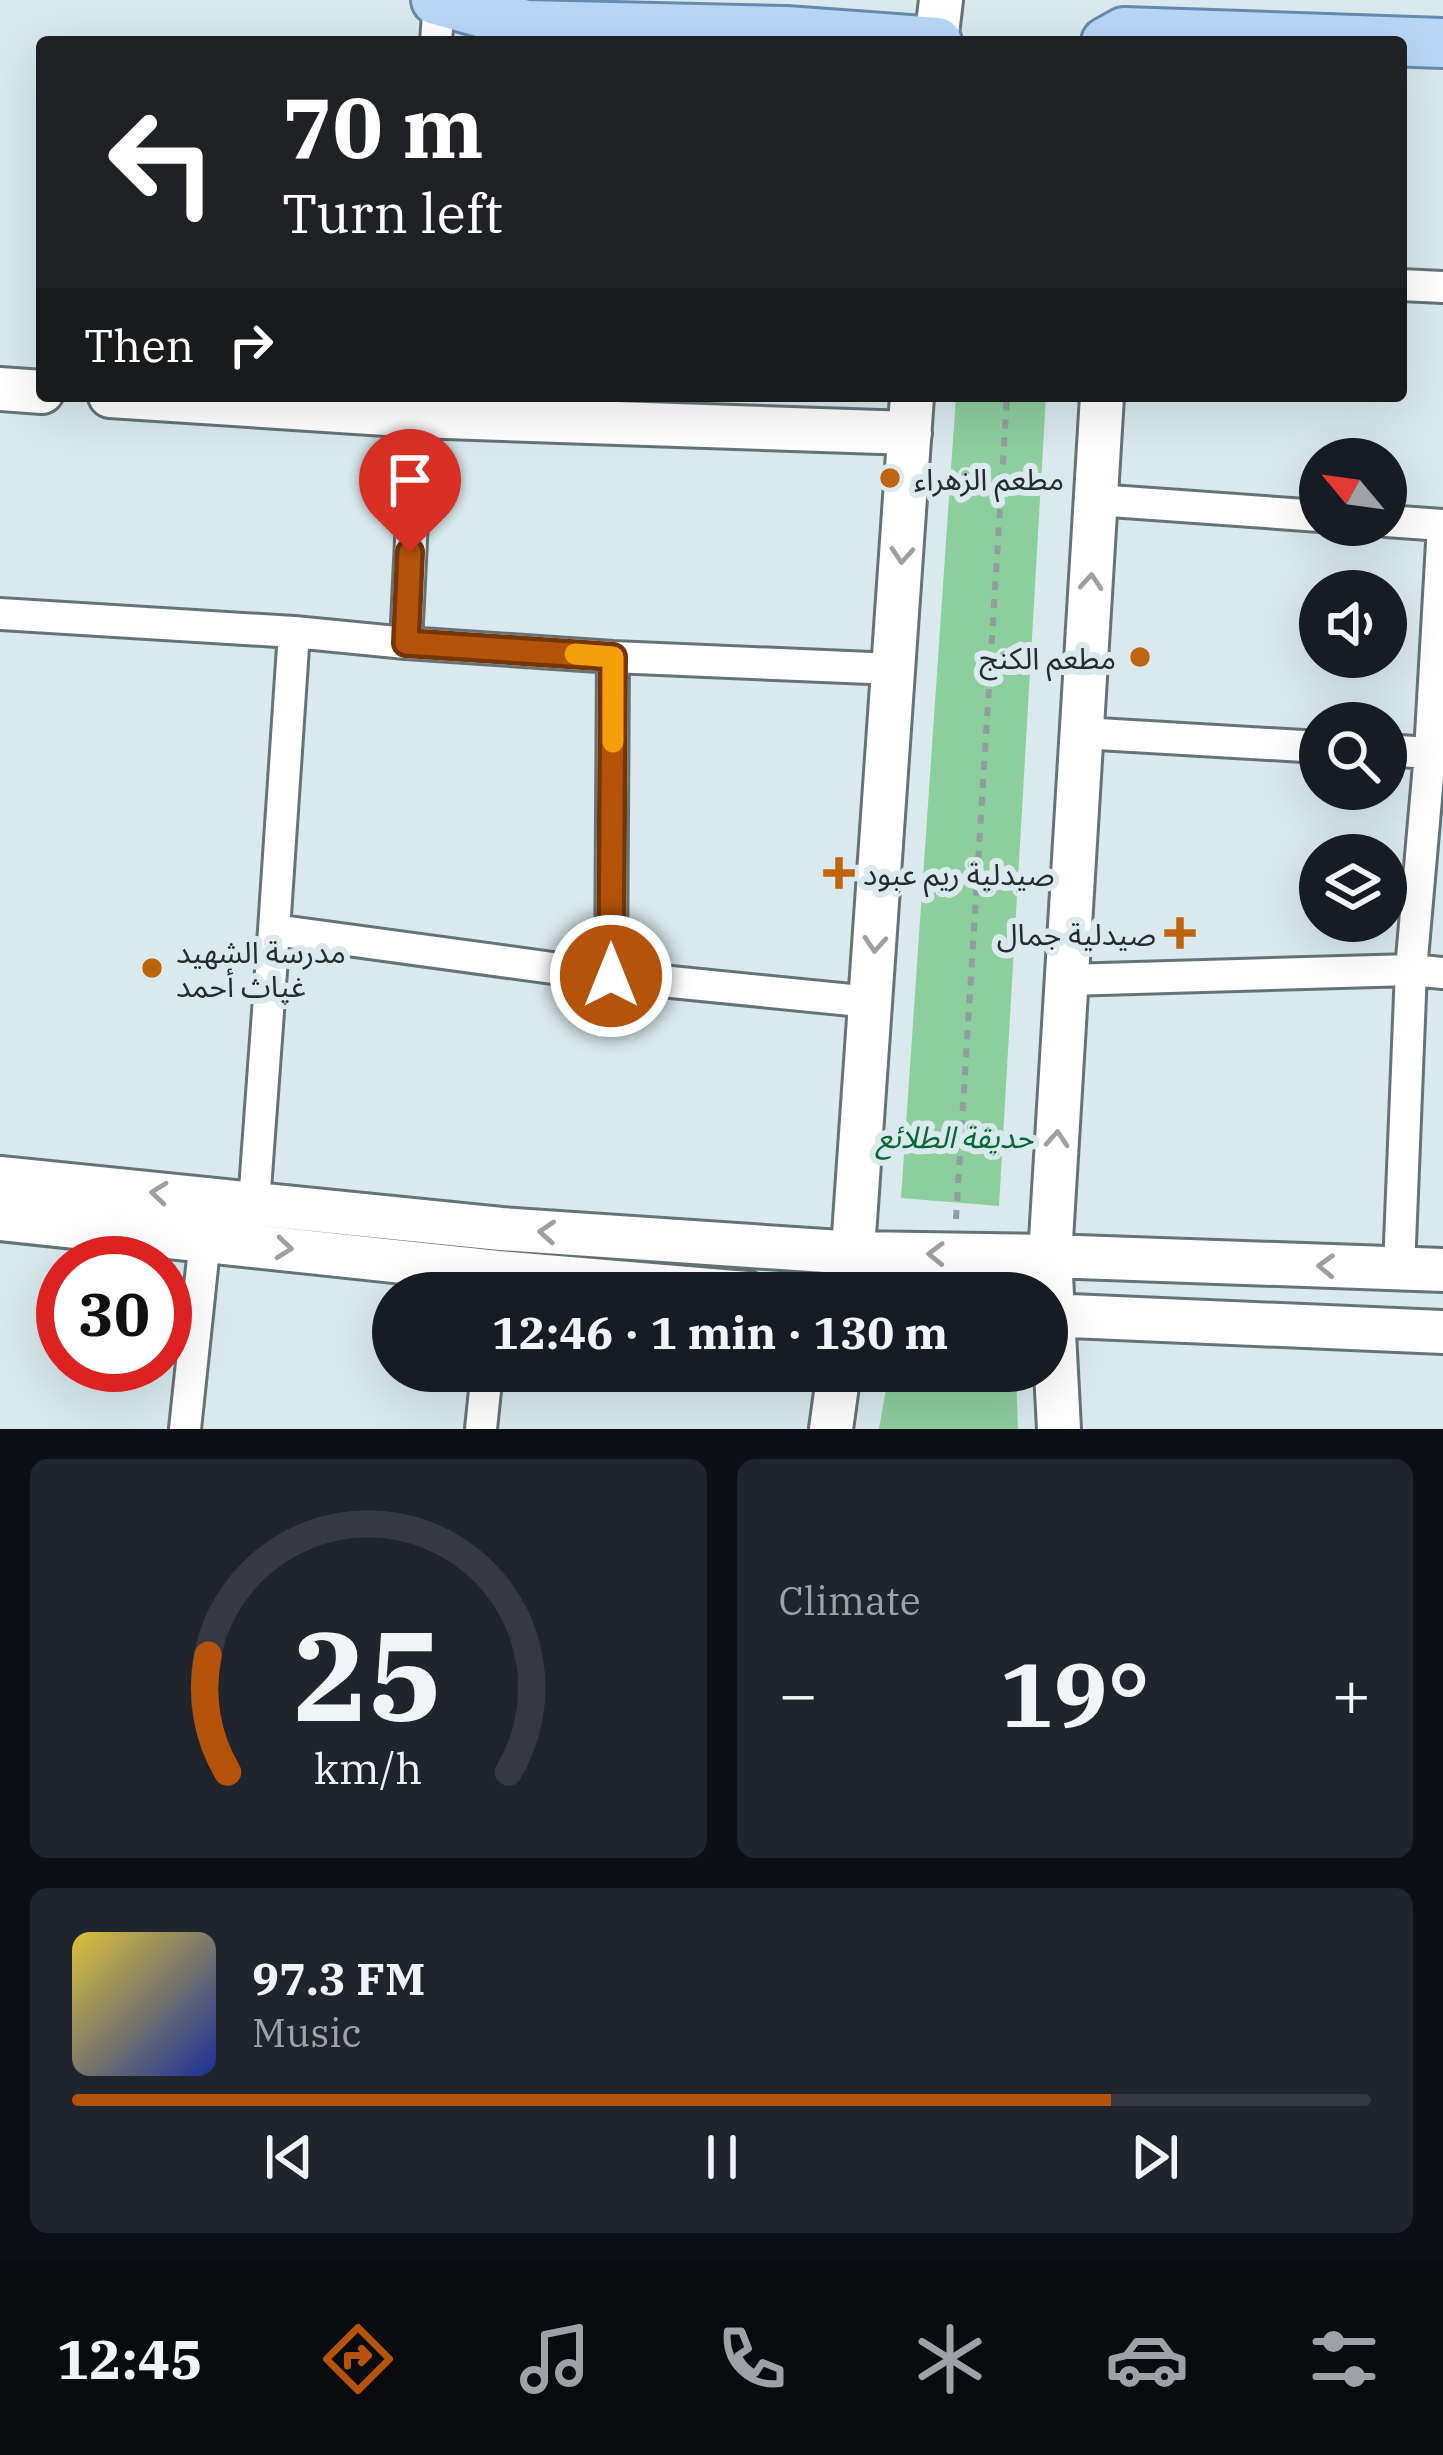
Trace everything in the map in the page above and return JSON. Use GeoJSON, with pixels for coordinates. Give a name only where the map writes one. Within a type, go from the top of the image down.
{"type":"FeatureCollection","features":[{"type":"Feature","properties":{"kind":"main road"},"geometry":{"type":"LineString","coordinates":[[437,0],[526,25],[846,36]]}},
{"type":"Feature","properties":{"kind":"main road"},"geometry":{"type":"LineString","coordinates":[[1120,29],[1282,36]]}},
{"type":"Feature","properties":{"kind":"main road"},"geometry":{"type":"LineString","coordinates":[[1407,41],[1443,43]]}},
{"type":"Feature","properties":{"kind":"street"},"geometry":{"type":"LineString","coordinates":[[436,36],[437,0]]}},
{"type":"Feature","properties":{"kind":"street"},"geometry":{"type":"LineString","coordinates":[[937,36],[940,0]]}},
{"type":"Feature","properties":{"kind":"street"},"geometry":{"type":"LineString","coordinates":[[1407,285],[1443,287]]}},
{"type":"Feature","properties":{"kind":"street"},"geometry":{"type":"LineString","coordinates":[[0,389],[36,392]]}},
{"type":"Feature","properties":{"kind":"street"},"geometry":{"type":"LineString","coordinates":[[295,402],[911,415],[852,1272]]}},
{"type":"Feature","properties":{"kind":"street"},"geometry":{"type":"LineString","coordinates":[[1050,1272],[1102,402]]}},
{"type":"Feature","properties":{"kind":"street"},"geometry":{"type":"LineString","coordinates":[[406,643],[418,406]]}},
{"type":"Feature","properties":{"kind":"street"},"geometry":{"type":"LineString","coordinates":[[1096,500],[1299,514]]}},
{"type":"Feature","properties":{"kind":"street"},"geometry":{"type":"LineString","coordinates":[[1399,1268],[1411,970],[1436,753],[1443,525],[1407,522]]}},
{"type":"Feature","properties":{"kind":"street"},"geometry":{"type":"LineString","coordinates":[[0,614],[613,657],[894,669]]}},
{"type":"Feature","properties":{"kind":"street"},"geometry":{"type":"LineString","coordinates":[[254,1203],[294,632]]}},
{"type":"Feature","properties":{"kind":"street"},"geometry":{"type":"LineString","coordinates":[[611,976],[613,657]]}},
{"type":"Feature","properties":{"kind":"street"},"geometry":{"type":"LineString","coordinates":[[1082,733],[1299,746]]}},
{"type":"Feature","properties":{"kind":"street"},"geometry":{"type":"LineString","coordinates":[[274,930],[611,976],[872,1002]]}},
{"type":"Feature","properties":{"kind":"street"},"geometry":{"type":"LineString","coordinates":[[1067,980],[1443,973]]}},
{"type":"Feature","properties":{"kind":"street"},"geometry":{"type":"LineString","coordinates":[[0,1178],[501,1228],[844,1272]]}},
{"type":"Feature","properties":{"kind":"street"},"geometry":{"type":"LineString","coordinates":[[0,1219],[205,1239],[428,1272]]}},
{"type":"Feature","properties":{"kind":"street"},"geometry":{"type":"LineString","coordinates":[[184,1429],[205,1239]]}},
{"type":"Feature","properties":{"kind":"street"},"geometry":{"type":"LineString","coordinates":[[858,1272],[954,1255],[1443,1270]]}},
{"type":"Feature","properties":{"kind":"street"},"geometry":{"type":"LineString","coordinates":[[1068,1317],[1443,1332]]}},
{"type":"Feature","properties":{"kind":"street"},"geometry":{"type":"LineString","coordinates":[[481,1429],[485,1392]]}},
{"type":"Feature","properties":{"kind":"street"},"geometry":{"type":"LineString","coordinates":[[831,1429],[836,1392]]}},
{"type":"Feature","properties":{"kind":"street"},"geometry":{"type":"LineString","coordinates":[[1056,1392],[1059,1429]]}},
{"type":"Feature","properties":{"kind":"path"},"geometry":{"type":"LineString","coordinates":[[954,1255],[1007,402]]}},
{"type":"Feature","properties":{"kind":"green space","name":"حديقة الطلائع"},"geometry":{"type":"Polygon","coordinates":[[[956,402],[1046,402],[999,1206],[901,1198],[956,402]]]}},
{"type":"Feature","properties":{"kind":"green space"},"geometry":{"type":"Polygon","coordinates":[[[885,1392],[1017,1392],[1018,1429],[879,1429],[885,1392]]]}},
{"type":"Feature","properties":{"kind":"slow traffic"},"geometry":{"type":"LineString","coordinates":[[575,654],[613,657],[613,742]]}},
{"type":"Feature","properties":{"kind":"place","name":"مطعم الزهراء"},"geometry":{"type":"Point","coordinates":[890,478]}},
{"type":"Feature","properties":{"kind":"place","name":"مطعم الكنج"},"geometry":{"type":"Point","coordinates":[1140,657]}},
{"type":"Feature","properties":{"kind":"place","name":"صيدلية ريم عبود"},"geometry":{"type":"Point","coordinates":[839,873]}},
{"type":"Feature","properties":{"kind":"place","name":"صيدلية جمال"},"geometry":{"type":"Point","coordinates":[1180,933]}},
{"type":"Feature","properties":{"kind":"place","name":"مدرسة الشهيد غياث أحمد"},"geometry":{"type":"Point","coordinates":[152,968]}},
{"type":"Feature","properties":{"kind":"route"},"geometry":{"type":"LineString","coordinates":[[410,552],[406,643],[613,657],[611,976]]}}]}
